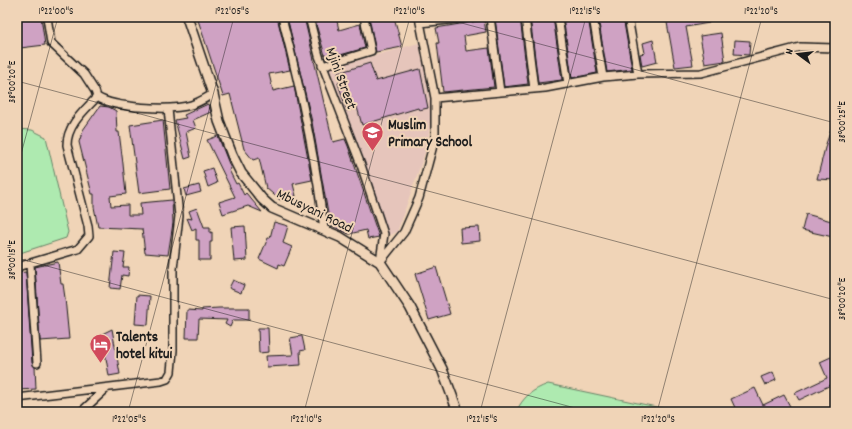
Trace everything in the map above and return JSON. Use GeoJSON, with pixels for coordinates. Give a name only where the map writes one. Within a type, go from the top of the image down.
{"type":"FeatureCollection","features":[{"type":"Feature","properties":{"kind":"street"},"geometry":{"type":"LineString","coordinates":[[17,267],[78,249],[89,236],[88,226],[66,145],[71,127],[96,97],[95,91],[84,74],[50,43],[47,17]]}},
{"type":"Feature","properties":{"kind":"street","name":"Mbusyani Road"},"geometry":{"type":"LineString","coordinates":[[187,17],[213,94],[219,121],[232,155],[241,173],[255,191],[272,208],[340,237],[380,262],[410,307],[442,369],[458,412]]}},
{"type":"Feature","properties":{"kind":"street"},"geometry":{"type":"LineString","coordinates":[[282,17],[319,183],[324,230]]}},
{"type":"Feature","properties":{"kind":"street","name":"Mjini Street"},"geometry":{"type":"LineString","coordinates":[[309,17],[322,66],[361,165],[382,227],[384,234],[380,262]]}},
{"type":"Feature","properties":{"kind":"street"},"geometry":{"type":"LineString","coordinates":[[322,66],[370,51],[364,17]]}},
{"type":"Feature","properties":{"kind":"street"},"geometry":{"type":"LineString","coordinates":[[380,262],[404,232],[419,198],[435,138],[435,98],[420,20],[474,17]]}},
{"type":"Feature","properties":{"kind":"street"},"geometry":{"type":"LineString","coordinates":[[490,17],[500,92]]}},
{"type":"Feature","properties":{"kind":"street"},"geometry":{"type":"LineString","coordinates":[[525,17],[534,89]]}},
{"type":"Feature","properties":{"kind":"street"},"geometry":{"type":"LineString","coordinates":[[558,17],[568,84]]}},
{"type":"Feature","properties":{"kind":"street"},"geometry":{"type":"LineString","coordinates":[[593,17],[603,77]]}},
{"type":"Feature","properties":{"kind":"street"},"geometry":{"type":"LineString","coordinates":[[628,17],[638,74]]}},
{"type":"Feature","properties":{"kind":"street"},"geometry":{"type":"LineString","coordinates":[[435,98],[534,89],[603,77],[638,74],[701,73],[800,47],[835,48]]}},
{"type":"Feature","properties":{"kind":"street"},"geometry":{"type":"LineString","coordinates":[[96,97],[118,104],[168,109],[191,105],[213,94]]}},
{"type":"Feature","properties":{"kind":"street"},"geometry":{"type":"LineString","coordinates":[[17,398],[160,381],[167,379],[171,372],[173,350],[173,269],[179,216],[168,109]]}},
{"type":"Feature","properties":{"kind":"street"},"geometry":{"type":"LineString","coordinates":[[30,264],[37,363]]}},
{"type":"Feature","properties":{"kind":"street"},"geometry":{"type":"LineString","coordinates":[[81,412],[107,388]]}},
{"type":"Feature","properties":{"kind":"shaded area"},"geometry":{"type":"Polygon","coordinates":[[[419,43],[431,105],[428,144],[397,232],[388,236],[328,69],[419,43]]]}},
{"type":"Feature","properties":{"kind":"green space"},"geometry":{"type":"Polygon","coordinates":[[[17,129],[32,130],[46,137],[68,232],[66,238],[17,254],[17,129]]]}},
{"type":"Feature","properties":{"kind":"green space"},"geometry":{"type":"Polygon","coordinates":[[[548,384],[680,412],[516,412],[525,398],[537,389],[548,384]]]}},
{"type":"Feature","properties":{"kind":"building"},"geometry":{"type":"Polygon","coordinates":[[[17,17],[41,17],[45,45],[20,48],[17,17]]]}},
{"type":"Feature","properties":{"kind":"building"},"geometry":{"type":"Polygon","coordinates":[[[197,17],[277,17],[290,70],[269,74],[273,91],[294,86],[312,180],[293,184],[296,196],[280,200],[266,188],[259,158],[253,160],[244,149],[230,94],[223,96],[197,17]]]}},
{"type":"Feature","properties":{"kind":"building"},"geometry":{"type":"Polygon","coordinates":[[[287,17],[304,17],[333,142],[345,139],[379,237],[368,239],[366,230],[349,234],[330,225],[312,122],[287,17]]]}},
{"type":"Feature","properties":{"kind":"building"},"geometry":{"type":"Polygon","coordinates":[[[314,17],[336,17],[339,30],[360,24],[365,48],[326,59],[314,17]]]}},
{"type":"Feature","properties":{"kind":"building"},"geometry":{"type":"Polygon","coordinates":[[[369,17],[394,17],[402,47],[376,52],[369,17]]]}},
{"type":"Feature","properties":{"kind":"building"},"geometry":{"type":"Polygon","coordinates":[[[520,17],[528,84],[504,87],[495,18],[520,17]]]}},
{"type":"Feature","properties":{"kind":"building"},"geometry":{"type":"Polygon","coordinates":[[[530,17],[553,17],[562,80],[538,83],[530,17]]]}},
{"type":"Feature","properties":{"kind":"building"},"geometry":{"type":"Polygon","coordinates":[[[563,17],[588,17],[597,73],[572,78],[563,17]]]}},
{"type":"Feature","properties":{"kind":"building"},"geometry":{"type":"Polygon","coordinates":[[[598,17],[623,17],[632,69],[607,72],[598,17]]]}},
{"type":"Feature","properties":{"kind":"building"},"geometry":{"type":"Polygon","coordinates":[[[666,17],[708,17],[709,23],[686,27],[693,65],[675,67],[666,17]]]}},
{"type":"Feature","properties":{"kind":"building"},"geometry":{"type":"Polygon","coordinates":[[[484,20],[486,32],[464,36],[466,51],[489,48],[494,87],[443,92],[437,43],[439,43],[436,28],[484,20]]]}},
{"type":"Feature","properties":{"kind":"building"},"geometry":{"type":"Polygon","coordinates":[[[721,33],[725,61],[705,64],[700,36],[721,33]]]}},
{"type":"Feature","properties":{"kind":"building"},"geometry":{"type":"Polygon","coordinates":[[[653,40],[657,62],[642,66],[640,54],[645,53],[643,43],[653,40]]]}},
{"type":"Feature","properties":{"kind":"building"},"geometry":{"type":"Polygon","coordinates":[[[735,40],[750,41],[749,55],[734,54],[735,40]]]}},
{"type":"Feature","properties":{"kind":"building"},"geometry":{"type":"Polygon","coordinates":[[[370,63],[376,81],[420,69],[428,108],[419,110],[418,108],[362,125],[357,107],[347,111],[338,83],[341,82],[338,73],[370,63]]]}},
{"type":"Feature","properties":{"kind":"building"},"geometry":{"type":"Polygon","coordinates":[[[208,104],[211,112],[193,120],[196,128],[186,132],[191,157],[185,159],[175,120],[186,118],[184,115],[208,104]]]}},
{"type":"Feature","properties":{"kind":"building"},"geometry":{"type":"Polygon","coordinates":[[[100,106],[109,107],[116,111],[117,132],[119,132],[123,164],[126,194],[110,196],[111,206],[128,205],[128,215],[141,215],[140,203],[172,200],[173,223],[168,255],[145,253],[142,229],[98,227],[94,207],[94,194],[92,194],[79,142],[83,130],[100,106]]]}},
{"type":"Feature","properties":{"kind":"building"},"geometry":{"type":"Polygon","coordinates":[[[163,120],[170,189],[139,193],[130,125],[163,120]]]}},
{"type":"Feature","properties":{"kind":"building"},"geometry":{"type":"Polygon","coordinates":[[[834,121],[835,180],[817,179],[826,144],[834,121]]]}},
{"type":"Feature","properties":{"kind":"building"},"geometry":{"type":"Polygon","coordinates":[[[218,136],[231,169],[229,170],[236,184],[238,183],[244,195],[246,193],[262,212],[248,206],[223,214],[219,202],[235,197],[207,140],[218,136]]]}},
{"type":"Feature","properties":{"kind":"building"},"geometry":{"type":"Polygon","coordinates":[[[212,168],[217,183],[208,187],[203,171],[212,168]]]}},
{"type":"Feature","properties":{"kind":"building"},"geometry":{"type":"Polygon","coordinates":[[[199,185],[201,192],[186,196],[184,189],[199,185]]]}},
{"type":"Feature","properties":{"kind":"building"},"geometry":{"type":"Polygon","coordinates":[[[197,208],[204,227],[210,227],[210,233],[212,232],[212,242],[210,242],[210,260],[199,260],[199,240],[196,240],[196,228],[192,230],[187,218],[192,219],[189,211],[197,208]]]}},
{"type":"Feature","properties":{"kind":"building"},"geometry":{"type":"Polygon","coordinates":[[[806,214],[835,222],[833,237],[802,230],[806,214]]]}},
{"type":"Feature","properties":{"kind":"building"},"geometry":{"type":"Polygon","coordinates":[[[274,222],[288,226],[283,243],[292,247],[284,266],[279,264],[278,268],[259,259],[268,238],[270,238],[274,222]]]}},
{"type":"Feature","properties":{"kind":"building"},"geometry":{"type":"Polygon","coordinates":[[[245,226],[247,260],[234,261],[231,227],[245,226]]]}},
{"type":"Feature","properties":{"kind":"building"},"geometry":{"type":"Polygon","coordinates":[[[479,227],[480,241],[461,243],[460,228],[479,227]]]}},
{"type":"Feature","properties":{"kind":"building"},"geometry":{"type":"Polygon","coordinates":[[[114,252],[125,253],[123,267],[129,267],[128,276],[122,275],[120,289],[110,288],[114,252]]]}},
{"type":"Feature","properties":{"kind":"building"},"geometry":{"type":"Polygon","coordinates":[[[58,262],[61,284],[63,284],[65,298],[69,339],[40,341],[35,267],[58,262]]]}},
{"type":"Feature","properties":{"kind":"building"},"geometry":{"type":"Polygon","coordinates":[[[436,267],[450,314],[429,320],[415,274],[436,267]]]}},
{"type":"Feature","properties":{"kind":"building"},"geometry":{"type":"Polygon","coordinates":[[[26,272],[32,363],[35,367],[36,389],[17,390],[17,273],[26,272]]]}},
{"type":"Feature","properties":{"kind":"building"},"geometry":{"type":"Polygon","coordinates":[[[233,280],[244,285],[241,293],[229,288],[233,280]]]}},
{"type":"Feature","properties":{"kind":"building"},"geometry":{"type":"Polygon","coordinates":[[[137,295],[150,296],[148,325],[135,324],[137,295]]]}},
{"type":"Feature","properties":{"kind":"building"},"geometry":{"type":"Polygon","coordinates":[[[249,308],[249,320],[233,320],[230,327],[225,324],[227,320],[199,319],[198,338],[186,338],[187,310],[202,311],[202,309],[249,308]]]}},
{"type":"Feature","properties":{"kind":"building"},"geometry":{"type":"Polygon","coordinates":[[[258,328],[268,328],[269,352],[259,353],[258,328]]]}},
{"type":"Feature","properties":{"kind":"building"},"geometry":{"type":"Polygon","coordinates":[[[112,329],[120,374],[109,376],[102,334],[112,329]]]}},
{"type":"Feature","properties":{"kind":"building"},"geometry":{"type":"Polygon","coordinates":[[[302,336],[305,350],[300,351],[301,365],[267,367],[266,356],[293,355],[290,338],[302,336]]]}},
{"type":"Feature","properties":{"kind":"building"},"geometry":{"type":"Polygon","coordinates":[[[831,357],[835,365],[835,383],[799,400],[795,393],[827,378],[820,362],[831,357]]]}},
{"type":"Feature","properties":{"kind":"building"},"geometry":{"type":"Polygon","coordinates":[[[773,372],[776,380],[765,385],[761,377],[773,372]]]}},
{"type":"Feature","properties":{"kind":"building"},"geometry":{"type":"Polygon","coordinates":[[[755,388],[763,405],[784,395],[793,412],[737,412],[731,399],[755,388]]]}},
{"type":"Feature","properties":{"kind":"place","name":"Muslim Primary School"},"geometry":{"type":"Point","coordinates":[373,152]}},
{"type":"Feature","properties":{"kind":"place","name":"Talents hotel kitui"},"geometry":{"type":"Point","coordinates":[100,364]}}]}
